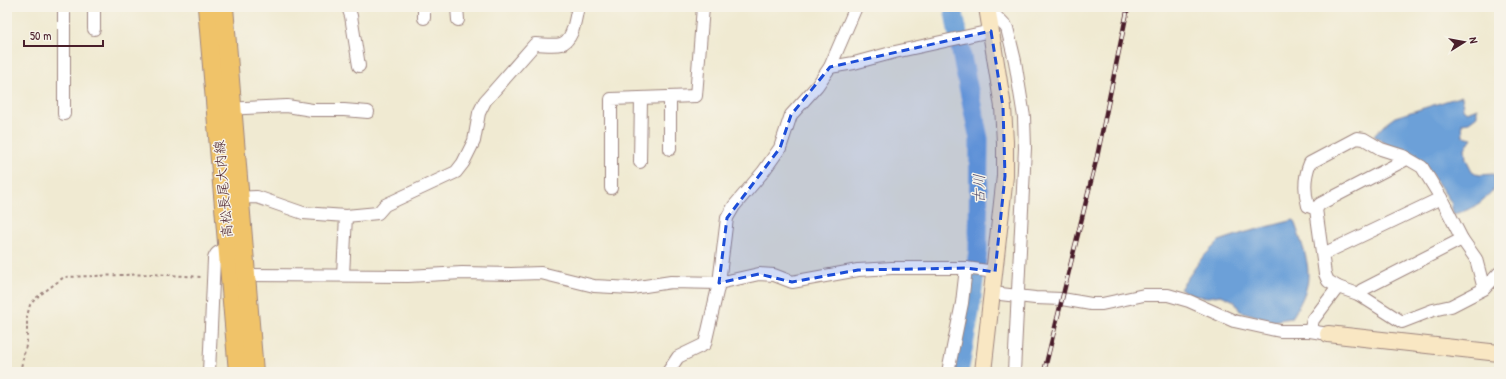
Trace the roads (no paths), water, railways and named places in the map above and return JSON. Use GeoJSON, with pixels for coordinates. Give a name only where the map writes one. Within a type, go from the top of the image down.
{"type":"FeatureCollection","features":[{"type":"Feature","properties":{"kind":"main road","name":"高松長尾大内線"},"geometry":{"type":"LineString","coordinates":[[207,7],[224,109],[232,198],[230,276],[254,372]]}},
{"type":"Feature","properties":{"kind":"main road","name":"高松長尾大内線"},"geometry":{"type":"LineString","coordinates":[[224,7],[224,109]]}},
{"type":"Feature","properties":{"kind":"main road","name":"高松長尾大内線"},"geometry":{"type":"LineString","coordinates":[[232,198],[228,250],[238,372]]}},
{"type":"Feature","properties":{"kind":"street"},"geometry":{"type":"LineString","coordinates":[[64,7],[64,114]]}},
{"type":"Feature","properties":{"kind":"street"},"geometry":{"type":"LineString","coordinates":[[94,7],[94,29]]}},
{"type":"Feature","properties":{"kind":"street"},"geometry":{"type":"LineString","coordinates":[[348,7],[351,16],[359,66]]}},
{"type":"Feature","properties":{"kind":"street"},"geometry":{"type":"LineString","coordinates":[[457,7],[458,20]]}},
{"type":"Feature","properties":{"kind":"street"},"geometry":{"type":"LineString","coordinates":[[232,198],[261,198],[303,213],[346,216],[378,213],[385,205],[456,172],[463,163],[474,141],[479,114],[485,100],[535,44],[560,44],[567,40],[572,33],[578,7]]}},
{"type":"Feature","properties":{"kind":"street"},"geometry":{"type":"LineString","coordinates":[[611,188],[611,99],[696,96],[704,7]]}},
{"type":"Feature","properties":{"kind":"street"},"geometry":{"type":"LineString","coordinates":[[668,372],[678,357],[705,344],[719,283],[727,218],[734,206],[763,172],[780,148],[791,115],[817,86],[830,67],[856,7]]}},
{"type":"Feature","properties":{"kind":"street"},"geometry":{"type":"LineString","coordinates":[[983,372],[992,293],[989,271],[1005,176],[1003,108],[987,7]]}},
{"type":"Feature","properties":{"kind":"street"},"geometry":{"type":"LineString","coordinates":[[987,7],[1007,28],[1015,61],[1024,117],[1025,148],[1014,372]]}},
{"type":"Feature","properties":{"kind":"street"},"geometry":{"type":"LineString","coordinates":[[830,67],[854,63],[895,52],[991,31]]}},
{"type":"Feature","properties":{"kind":"street"},"geometry":{"type":"LineString","coordinates":[[670,97],[670,150]]}},
{"type":"Feature","properties":{"kind":"street"},"geometry":{"type":"LineString","coordinates":[[640,162],[641,98]]}},
{"type":"Feature","properties":{"kind":"street"},"geometry":{"type":"LineString","coordinates":[[224,109],[287,106],[312,110],[368,112]]}},
{"type":"Feature","properties":{"kind":"street"},"geometry":{"type":"LineString","coordinates":[[1316,209],[1308,206],[1305,194],[1306,173],[1310,163],[1357,138],[1364,139],[1381,149],[1406,157],[1422,167],[1441,198],[1462,239],[1476,259],[1484,289]]}},
{"type":"Feature","properties":{"kind":"street"},"geometry":{"type":"LineString","coordinates":[[1406,157],[1404,161],[1320,204],[1316,209],[1325,274],[1328,281],[1338,287],[1358,294],[1402,322],[1433,310],[1451,306],[1484,289],[1499,273]]}},
{"type":"Feature","properties":{"kind":"street"},"geometry":{"type":"LineString","coordinates":[[1323,254],[1441,198]]}},
{"type":"Feature","properties":{"kind":"street"},"geometry":{"type":"LineString","coordinates":[[343,275],[346,216]]}},
{"type":"Feature","properties":{"kind":"street"},"geometry":{"type":"LineString","coordinates":[[1358,294],[1362,290],[1462,239]]}},
{"type":"Feature","properties":{"kind":"street"},"geometry":{"type":"LineString","coordinates":[[209,372],[230,276],[408,276],[462,273],[541,273],[594,286],[632,288],[671,282],[719,283],[759,274],[774,275],[792,282],[858,270],[892,268],[967,269],[989,271]]}},
{"type":"Feature","properties":{"kind":"street"},"geometry":{"type":"LineString","coordinates":[[948,372],[962,303],[967,269]]}},
{"type":"Feature","properties":{"kind":"street"},"geometry":{"type":"LineString","coordinates":[[1310,331],[1313,320],[1338,287]]}},
{"type":"Feature","properties":{"kind":"street"},"geometry":{"type":"LineString","coordinates":[[992,293],[1062,299],[1091,304],[1102,304],[1144,295],[1168,295],[1189,301],[1234,321],[1280,331],[1310,331],[1499,353]]}},
{"type":"Feature","properties":{"kind":"water"},"geometry":{"type":"Polygon","coordinates":[[[1462,96],[1463,109],[1467,112],[1477,108],[1477,116],[1469,122],[1462,123],[1463,136],[1472,138],[1465,148],[1466,159],[1472,171],[1479,175],[1494,174],[1495,188],[1476,205],[1453,214],[1451,202],[1423,162],[1409,152],[1388,145],[1374,136],[1384,125],[1395,117],[1462,96]]]}},
{"type":"Feature","properties":{"kind":"water"},"geometry":{"type":"Polygon","coordinates":[[[1294,220],[1307,260],[1308,280],[1303,297],[1292,318],[1272,321],[1240,311],[1234,301],[1221,295],[1208,297],[1195,296],[1180,289],[1201,259],[1219,241],[1243,233],[1294,220]]]}},
{"type":"Feature","properties":{"kind":"waterway","name":"古川"},"geometry":{"type":"LineString","coordinates":[[953,7],[979,139],[978,250],[970,312],[959,372]]}},
{"type":"Feature","properties":{"kind":"railway"},"geometry":{"type":"LineString","coordinates":[[1044,372],[1097,157],[1128,7]]}}]}
